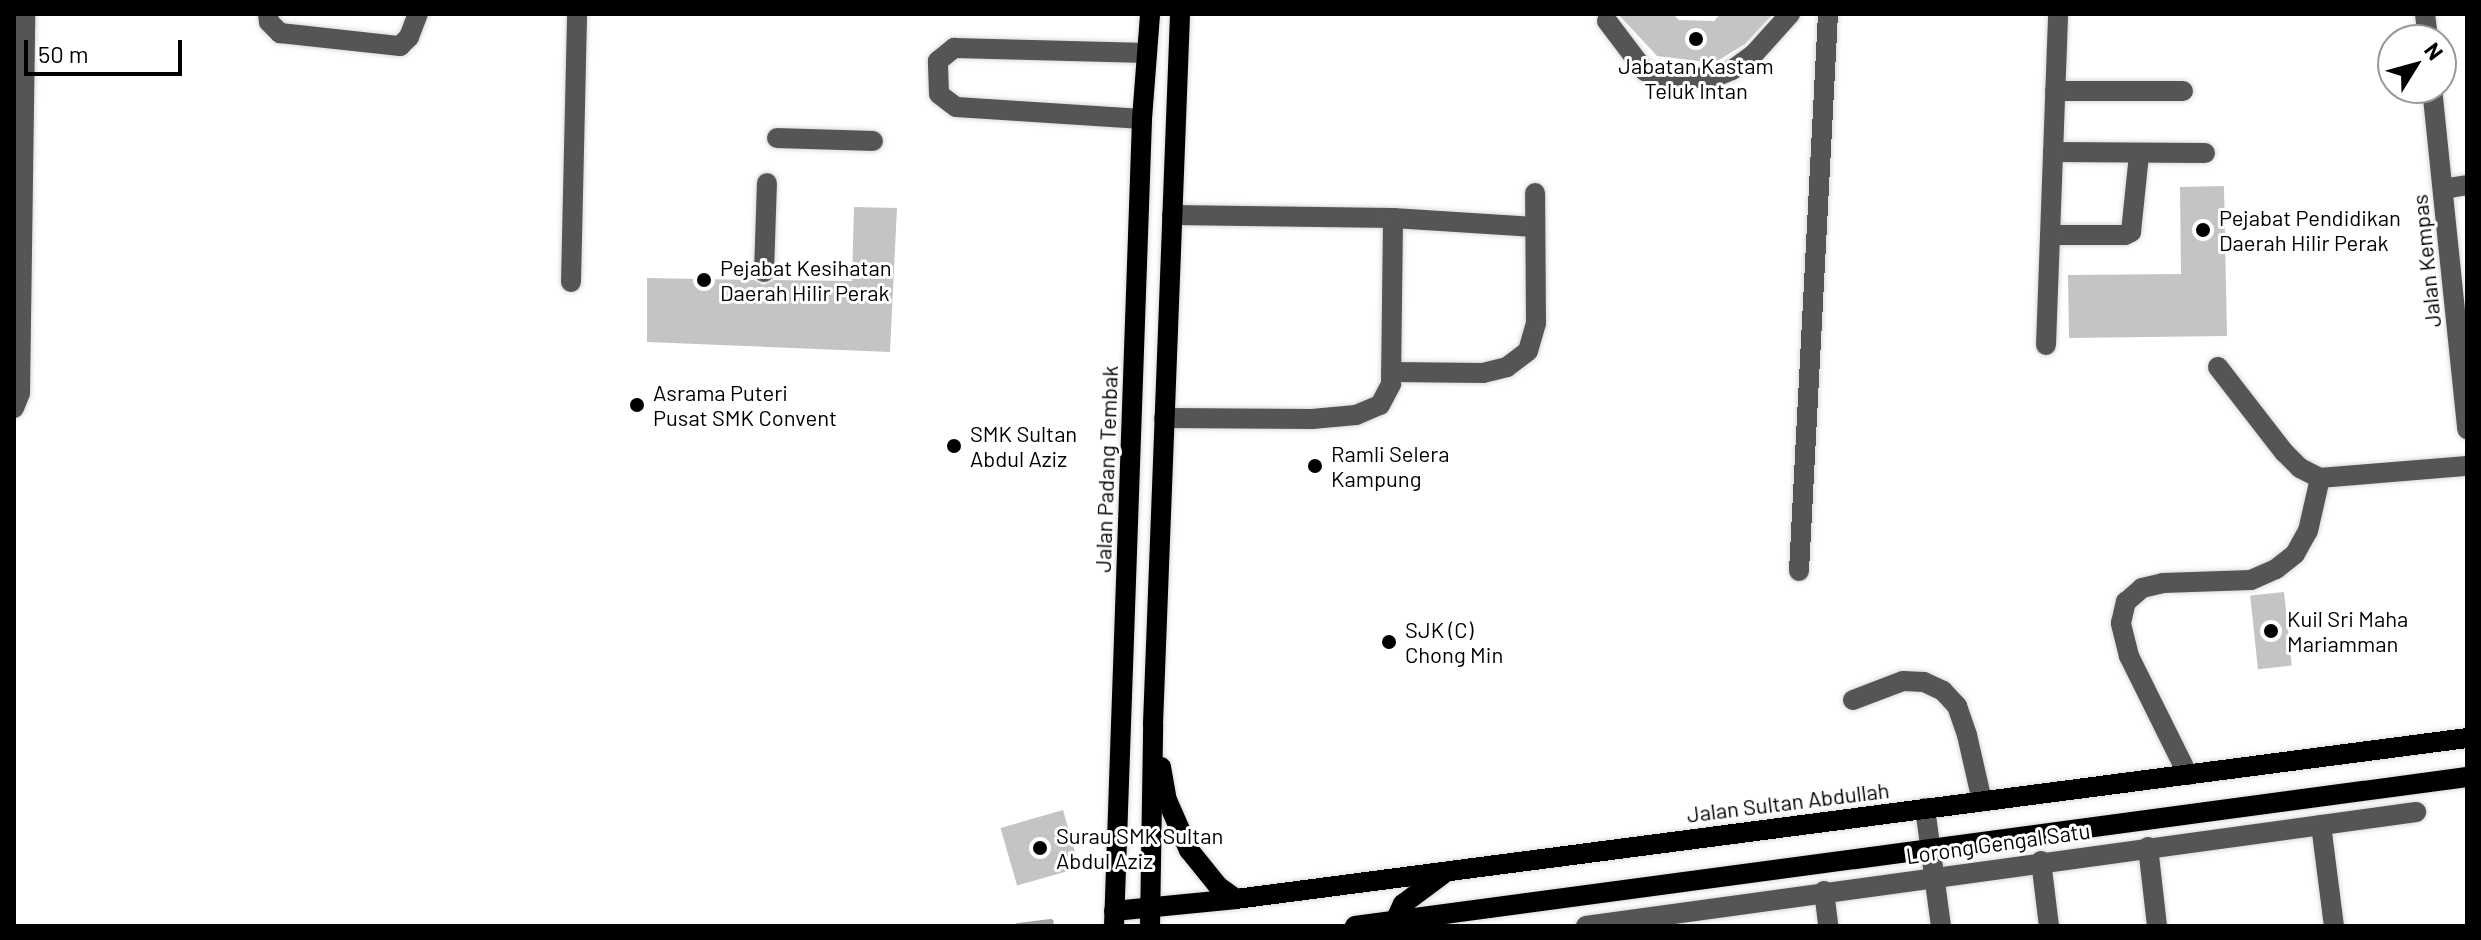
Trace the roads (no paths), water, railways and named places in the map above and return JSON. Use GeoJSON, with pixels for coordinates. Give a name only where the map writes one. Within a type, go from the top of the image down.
{"type":"FeatureCollection","features":[{"type":"Feature","properties":{"kind":"main road","name":"Jalan Padang Tembak"},"geometry":{"type":"LineString","coordinates":[[1114,918],[1142,119],[1150,14]]}},
{"type":"Feature","properties":{"kind":"main road"},"geometry":{"type":"LineString","coordinates":[[1150,917],[1153,724],[1180,14]]}},
{"type":"Feature","properties":{"kind":"main road"},"geometry":{"type":"LineString","coordinates":[[1153,724],[1167,800],[1176,826],[1201,869],[1236,899]]}},
{"type":"Feature","properties":{"kind":"main road","name":"Jalan Sultan Abdullah"},"geometry":{"type":"LineString","coordinates":[[1114,918],[1150,917],[1236,899],[1449,869],[2467,738]]}},
{"type":"Feature","properties":{"kind":"main road"},"geometry":{"type":"LineString","coordinates":[[1355,926],[1395,924],[1932,847],[2467,777]]}},
{"type":"Feature","properties":{"kind":"main road"},"geometry":{"type":"LineString","coordinates":[[2444,779],[2467,790]]}},
{"type":"Feature","properties":{"kind":"main road"},"geometry":{"type":"LineString","coordinates":[[1395,924],[1403,904],[1449,869]]}},
{"type":"Feature","properties":{"kind":"street"},"geometry":{"type":"LineString","coordinates":[[14,408],[20,393],[25,14]]}},
{"type":"Feature","properties":{"kind":"street"},"geometry":{"type":"LineString","coordinates":[[268,14],[269,22],[280,33],[400,46],[409,37],[418,14]]}},
{"type":"Feature","properties":{"kind":"street"},"geometry":{"type":"LineString","coordinates":[[571,282],[577,14]]}},
{"type":"Feature","properties":{"kind":"street"},"geometry":{"type":"LineString","coordinates":[[1607,21],[1645,71],[1658,77],[1713,78],[1732,70],[1754,54],[1790,14]]}},
{"type":"Feature","properties":{"kind":"street"},"geometry":{"type":"LineString","coordinates":[[1799,571],[1828,14]]}},
{"type":"Feature","properties":{"kind":"street"},"geometry":{"type":"LineString","coordinates":[[2046,345],[2058,14]]}},
{"type":"Feature","properties":{"kind":"street"},"geometry":{"type":"LineString","coordinates":[[1142,119],[956,107],[939,94],[938,61],[945,52],[954,48],[1147,53]]}},
{"type":"Feature","properties":{"kind":"street"},"geometry":{"type":"LineString","coordinates":[[2055,91],[2183,91]]}},
{"type":"Feature","properties":{"kind":"street","name":"Jalan Kempas"},"geometry":{"type":"LineString","coordinates":[[2434,104],[2467,429]]}},
{"type":"Feature","properties":{"kind":"street"},"geometry":{"type":"LineString","coordinates":[[777,138],[873,141]]}},
{"type":"Feature","properties":{"kind":"street"},"geometry":{"type":"LineString","coordinates":[[2053,152],[2205,153]]}},
{"type":"Feature","properties":{"kind":"street"},"geometry":{"type":"LineString","coordinates":[[2050,235],[2125,235],[2131,232],[2139,154]]}},
{"type":"Feature","properties":{"kind":"street"},"geometry":{"type":"LineString","coordinates":[[764,272],[767,183]]}},
{"type":"Feature","properties":{"kind":"street"},"geometry":{"type":"LineString","coordinates":[[2443,189],[2467,185]]}},
{"type":"Feature","properties":{"kind":"street"},"geometry":{"type":"LineString","coordinates":[[1391,372],[1483,373],[1507,367],[1528,351],[1536,323],[1535,193]]}},
{"type":"Feature","properties":{"kind":"street"},"geometry":{"type":"LineString","coordinates":[[1172,215],[1393,218],[1535,227]]}},
{"type":"Feature","properties":{"kind":"street"},"geometry":{"type":"LineString","coordinates":[[1164,418],[1312,419],[1356,415],[1380,405],[1391,384],[1393,218]]}},
{"type":"Feature","properties":{"kind":"street"},"geometry":{"type":"LineString","coordinates":[[2218,367],[2284,452],[2300,468],[2320,478],[2467,466]]}},
{"type":"Feature","properties":{"kind":"street"},"geometry":{"type":"LineString","coordinates":[[2188,775],[2129,656],[2121,623],[2126,602],[2142,588],[2163,583],[2251,580],[2276,569],[2295,554],[2308,531],[2320,478]]}},
{"type":"Feature","properties":{"kind":"street"},"geometry":{"type":"LineString","coordinates":[[1853,700],[1903,681],[1924,682],[1943,691],[1957,706],[1982,801]]}},
{"type":"Feature","properties":{"kind":"street"},"geometry":{"type":"LineString","coordinates":[[1925,808],[1941,926]]}},
{"type":"Feature","properties":{"kind":"street","name":"Lorong Gengal Satu"},"geometry":{"type":"LineString","coordinates":[[1586,926],[1722,916],[1824,891],[2416,812]]}},
{"type":"Feature","properties":{"kind":"street"},"geometry":{"type":"LineString","coordinates":[[2321,825],[2334,926]]}},
{"type":"Feature","properties":{"kind":"street"},"geometry":{"type":"LineString","coordinates":[[2148,847],[2157,926]]}},
{"type":"Feature","properties":{"kind":"street"},"geometry":{"type":"LineString","coordinates":[[2041,861],[2049,926]]}},
{"type":"Feature","properties":{"kind":"street"},"geometry":{"type":"LineString","coordinates":[[1824,891],[1828,926]]}},
{"type":"Feature","properties":{"kind":"waterway"},"geometry":{"type":"LineString","coordinates":[[1018,926],[1051,922]]}},
{"type":"Feature","properties":{"kind":"place","name":"Jabatan Kastam Teluk Intan"},"geometry":{"type":"Point","coordinates":[1696,39]}},
{"type":"Feature","properties":{"kind":"place","name":"Pejabat Pendidikan Daerah Hilir Perak"},"geometry":{"type":"Point","coordinates":[2203,230]}},
{"type":"Feature","properties":{"kind":"place","name":"Pejabat Kesihatan Daerah Hilir Perak"},"geometry":{"type":"Point","coordinates":[704,280]}},
{"type":"Feature","properties":{"kind":"place","name":"Asrama Puteri Pusat SMK Convent"},"geometry":{"type":"Point","coordinates":[637,405]}},
{"type":"Feature","properties":{"kind":"place","name":"SMK Sultan Abdul Aziz"},"geometry":{"type":"Point","coordinates":[954,446]}},
{"type":"Feature","properties":{"kind":"place","name":"Ramli Selera Kampung"},"geometry":{"type":"Point","coordinates":[1315,466]}},
{"type":"Feature","properties":{"kind":"place","name":"Kuil Sri Maha Mariamman"},"geometry":{"type":"Point","coordinates":[2271,631]}},
{"type":"Feature","properties":{"kind":"place","name":"SJK (C) Chong Min"},"geometry":{"type":"Point","coordinates":[1389,642]}},
{"type":"Feature","properties":{"kind":"place","name":"Surau SMK Sultan Abdul Aziz"},"geometry":{"type":"Point","coordinates":[1040,848]}}]}
